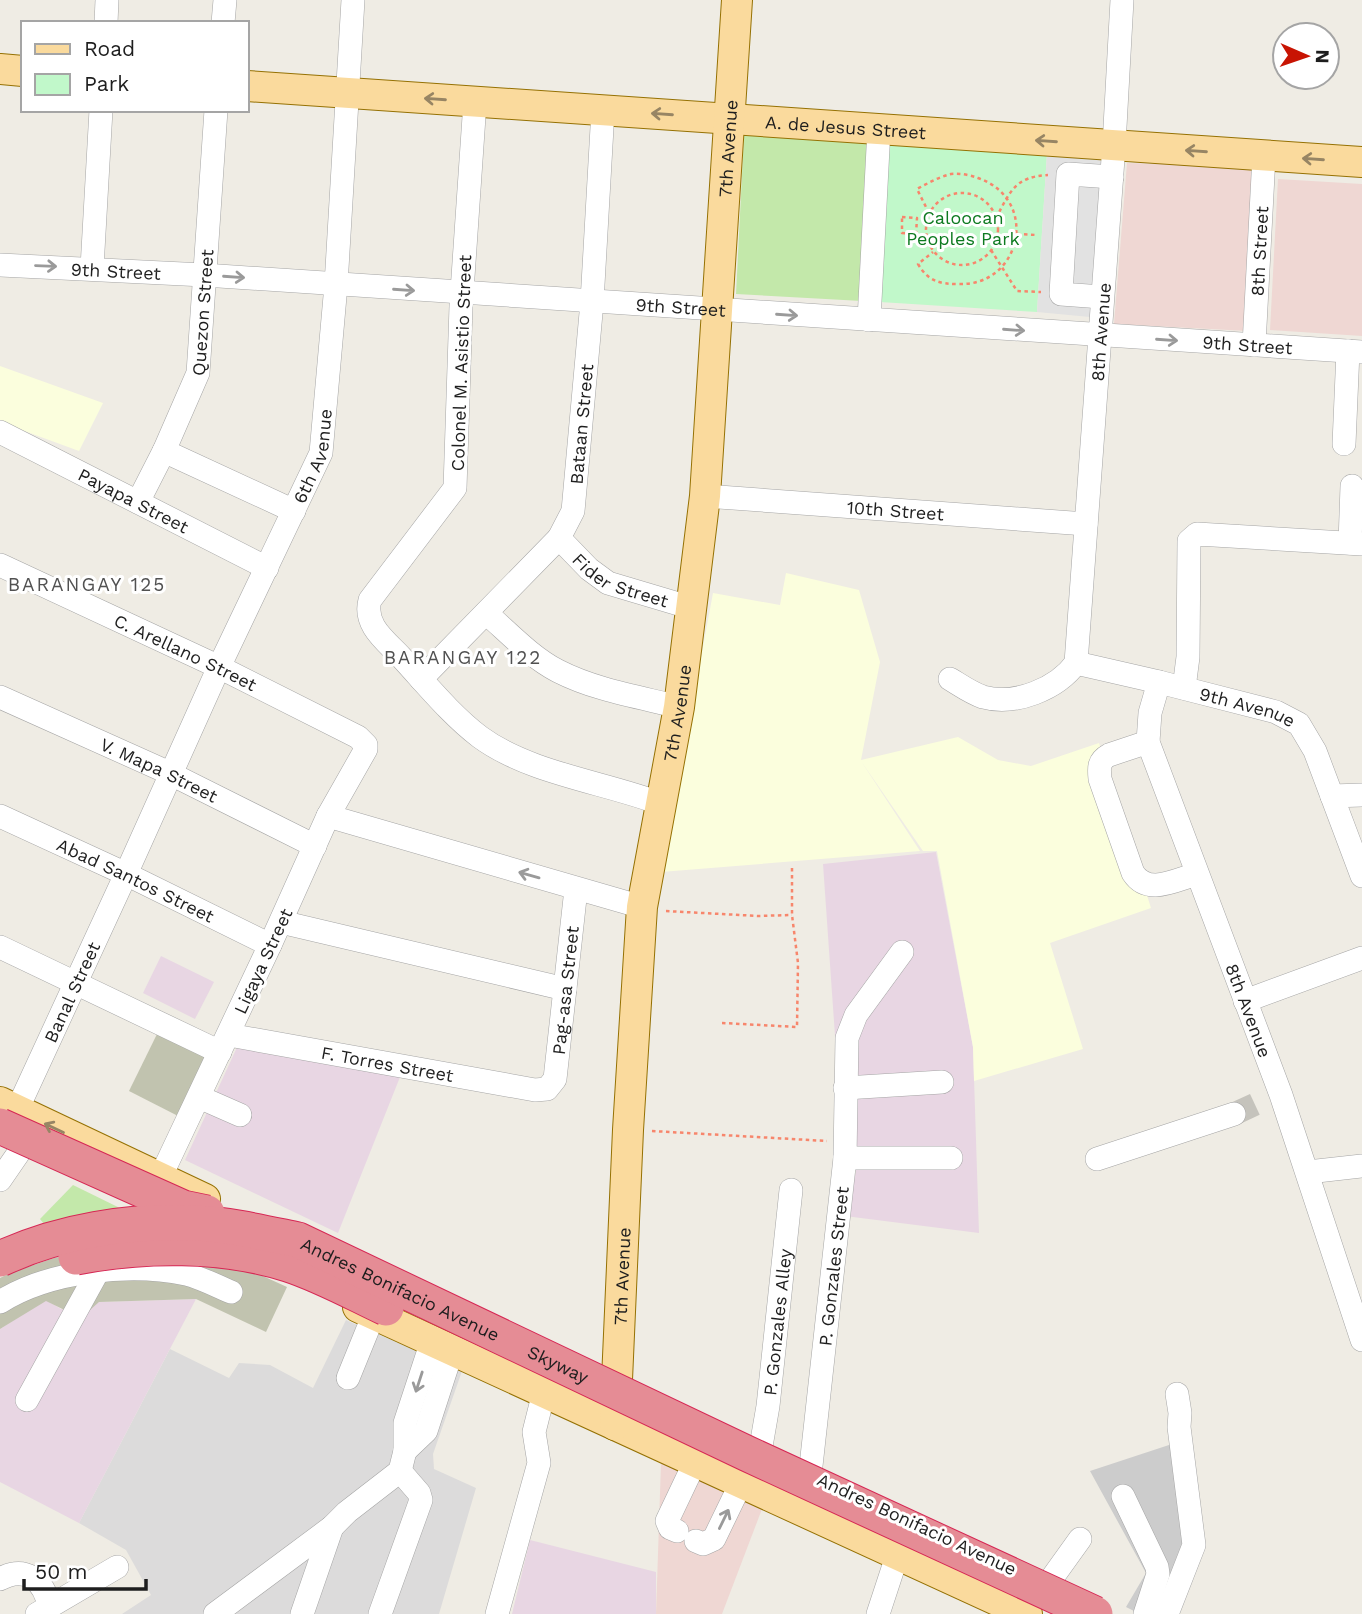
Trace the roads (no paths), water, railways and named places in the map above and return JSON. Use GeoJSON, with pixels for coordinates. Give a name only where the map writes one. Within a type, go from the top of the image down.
{"type":"FeatureCollection","features":[{"type":"Feature","properties":{"kind":"highway"},"geometry":{"type":"LineString","coordinates":[[8,1125],[183,1208],[245,1220],[298,1240]]}},
{"type":"Feature","properties":{"kind":"highway","name":"Skyway"},"geometry":{"type":"LineString","coordinates":[[0,1259],[52,1239],[86,1232],[164,1223],[231,1227],[298,1240],[748,1454],[1095,1614]]}},
{"type":"Feature","properties":{"kind":"highway","name":"Skyway"},"geometry":{"type":"LineString","coordinates":[[0,1283],[56,1261],[100,1252],[148,1249],[195,1248],[246,1253],[290,1265],[1046,1599]]}},
{"type":"Feature","properties":{"kind":"main road","name":"7th Avenue"},"geometry":{"type":"LineString","coordinates":[[615,1425],[628,1130],[642,907],[659,803],[679,707],[705,496],[737,0]]}},
{"type":"Feature","properties":{"kind":"main road"},"geometry":{"type":"LineString","coordinates":[[0,69],[21,71]]}},
{"type":"Feature","properties":{"kind":"main road","name":"A. de Jesus Street"},"geometry":{"type":"LineString","coordinates":[[248,86],[1362,162]]}},
{"type":"Feature","properties":{"kind":"main road","name":"Andres Bonifacio Avenue"},"geometry":{"type":"LineString","coordinates":[[8,1125],[160,1178],[910,1520],[1046,1599],[1108,1614]]}},
{"type":"Feature","properties":{"kind":"main road","name":"Andres Bonifacio Avenue"},"geometry":{"type":"LineString","coordinates":[[8,1125],[175,1218],[374,1314],[1027,1614]]}},
{"type":"Feature","properties":{"kind":"main road"},"geometry":{"type":"LineString","coordinates":[[0,1266],[37,1250],[146,1229],[175,1218]]}},
{"type":"Feature","properties":{"kind":"street"},"geometry":{"type":"LineString","coordinates":[[106,21],[107,0]]}},
{"type":"Feature","properties":{"kind":"street"},"geometry":{"type":"LineString","coordinates":[[223,21],[225,0]]}},
{"type":"Feature","properties":{"kind":"street","name":"6th Avenue"},"geometry":{"type":"LineString","coordinates":[[126,874],[219,667],[321,453],[336,285],[354,0]]}},
{"type":"Feature","properties":{"kind":"street","name":"8th Avenue"},"geometry":{"type":"LineString","coordinates":[[1076,663],[1112,177],[1122,0]]}},
{"type":"Feature","properties":{"kind":"street","name":"Colonel M. Asistio Street"},"geometry":{"type":"LineString","coordinates":[[475,102],[462,293],[455,488],[370,600],[368,614],[373,626],[421,679],[480,737],[502,751],[556,771],[659,803]]}},
{"type":"Feature","properties":{"kind":"street","name":"Bataan Street"},"geometry":{"type":"LineString","coordinates":[[421,679],[559,538],[568,523],[575,499],[592,302],[603,110]]}},
{"type":"Feature","properties":{"kind":"street"},"geometry":{"type":"LineString","coordinates":[[92,268],[101,112]]}},
{"type":"Feature","properties":{"kind":"street","name":"Quezon Street"},"geometry":{"type":"LineString","coordinates":[[138,502],[198,373],[216,112]]}},
{"type":"Feature","properties":{"kind":"street"},"geometry":{"type":"LineString","coordinates":[[869,320],[879,129]]}},
{"type":"Feature","properties":{"kind":"street","name":"8th Street"},"geometry":{"type":"LineString","coordinates":[[1254,345],[1264,156]]}},
{"type":"Feature","properties":{"kind":"street"},"geometry":{"type":"LineString","coordinates":[[1102,297],[1061,294],[1068,174],[1112,177]]}},
{"type":"Feature","properties":{"kind":"street","name":"9th Street"},"geometry":{"type":"LineString","coordinates":[[0,265],[204,275],[1355,352]]}},
{"type":"Feature","properties":{"kind":"street"},"geometry":{"type":"LineString","coordinates":[[1344,444],[1355,352]]}},
{"type":"Feature","properties":{"kind":"street","name":"Payapa Street"},"geometry":{"type":"LineString","coordinates":[[0,432],[267,568]]}},
{"type":"Feature","properties":{"kind":"street"},"geometry":{"type":"LineString","coordinates":[[164,451],[294,511]]}},
{"type":"Feature","properties":{"kind":"street"},"geometry":{"type":"LineString","coordinates":[[1184,688],[1188,657],[1189,541],[1192,537],[1197,534],[1356,543],[1352,486]]}},
{"type":"Feature","properties":{"kind":"street","name":"10th Street"},"geometry":{"type":"LineString","coordinates":[[705,496],[1086,524]]}},
{"type":"Feature","properties":{"kind":"street","name":"Fider Street"},"geometry":{"type":"LineString","coordinates":[[559,538],[589,569],[608,583],[692,608]]}},
{"type":"Feature","properties":{"kind":"street","name":"C. Arellano Street"},"geometry":{"type":"LineString","coordinates":[[0,565],[219,667],[358,737],[366,745]]}},
{"type":"Feature","properties":{"kind":"street"},"geometry":{"type":"LineString","coordinates":[[486,613],[535,655],[559,671],[604,687],[679,707]]}},
{"type":"Feature","properties":{"kind":"street"},"geometry":{"type":"LineString","coordinates":[[950,679],[985,697],[1015,697],[1058,681],[1067,675],[1076,663]]}},
{"type":"Feature","properties":{"kind":"street","name":"9th Avenue"},"geometry":{"type":"LineString","coordinates":[[1076,663],[1276,712],[1299,724],[1315,751],[1362,876]]}},
{"type":"Feature","properties":{"kind":"street","name":"8th Avenue"},"geometry":{"type":"LineString","coordinates":[[1160,682],[1150,713],[1148,742],[1245,1001],[1272,1098],[1308,1172],[1362,1340]]}},
{"type":"Feature","properties":{"kind":"street","name":"V. Mapa Street"},"geometry":{"type":"LineString","coordinates":[[0,697],[171,774],[315,846]]}},
{"type":"Feature","properties":{"kind":"street"},"geometry":{"type":"LineString","coordinates":[[1148,742],[1108,755],[1099,764],[1100,779],[1133,873],[1139,881],[1149,886],[1196,874]]}},
{"type":"Feature","properties":{"kind":"street","name":"Ligaya Street"},"geometry":{"type":"LineString","coordinates":[[160,1178],[328,816],[366,750],[366,745]]}},
{"type":"Feature","properties":{"kind":"street"},"geometry":{"type":"LineString","coordinates":[[1332,796],[1362,795]]}},
{"type":"Feature","properties":{"kind":"street","name":"Abad Santos Street"},"geometry":{"type":"LineString","coordinates":[[0,816],[270,945]]}},
{"type":"Feature","properties":{"kind":"street"},"geometry":{"type":"LineString","coordinates":[[328,816],[642,907]]}},
{"type":"Feature","properties":{"kind":"street","name":"Banal Street"},"geometry":{"type":"LineString","coordinates":[[0,1180],[8,1125],[126,874]]}},
{"type":"Feature","properties":{"kind":"street","name":"Pag-asa Street"},"geometry":{"type":"LineString","coordinates":[[547,1089],[555,1079],[576,889]]}},
{"type":"Feature","properties":{"kind":"street"},"geometry":{"type":"LineString","coordinates":[[281,922],[565,989]]}},
{"type":"Feature","properties":{"kind":"street","name":"F. Torres Street"},"geometry":{"type":"LineString","coordinates":[[0,947],[75,984],[224,1043],[535,1090],[547,1089]]}},
{"type":"Feature","properties":{"kind":"street","name":"P. Gonzales Street"},"geometry":{"type":"LineString","coordinates":[[810,1475],[846,1150],[845,1059],[850,1027],[902,952]]}},
{"type":"Feature","properties":{"kind":"street"},"geometry":{"type":"LineString","coordinates":[[1245,1001],[1362,958]]}},
{"type":"Feature","properties":{"kind":"street"},"geometry":{"type":"LineString","coordinates":[[845,1088],[942,1082]]}},
{"type":"Feature","properties":{"kind":"street"},"geometry":{"type":"LineString","coordinates":[[199,1097],[240,1115]]}},
{"type":"Feature","properties":{"kind":"street"},"geometry":{"type":"LineString","coordinates":[[1097,1159],[1234,1114]]}},
{"type":"Feature","properties":{"kind":"street"},"geometry":{"type":"LineString","coordinates":[[846,1150],[951,1158]]}},
{"type":"Feature","properties":{"kind":"street"},"geometry":{"type":"LineString","coordinates":[[1308,1172],[1362,1166]]}},
{"type":"Feature","properties":{"kind":"street","name":"P. Gonzales Alley"},"geometry":{"type":"LineString","coordinates":[[760,1452],[768,1406],[791,1190]]}},
{"type":"Feature","properties":{"kind":"street"},"geometry":{"type":"LineString","coordinates":[[27,1400],[118,1234]]}},
{"type":"Feature","properties":{"kind":"street"},"geometry":{"type":"LineString","coordinates":[[0,1302],[16,1292],[51,1280],[98,1271],[154,1270],[188,1275],[231,1292]]}},
{"type":"Feature","properties":{"kind":"street"},"geometry":{"type":"LineString","coordinates":[[348,1378],[374,1314]]}},
{"type":"Feature","properties":{"kind":"street"},"geometry":{"type":"LineString","coordinates":[[380,1614],[421,1500],[402,1461],[405,1423],[442,1346]]}},
{"type":"Feature","properties":{"kind":"street"},"geometry":{"type":"LineString","coordinates":[[496,1614],[539,1463],[534,1432],[544,1392]]}},
{"type":"Feature","properties":{"kind":"street"},"geometry":{"type":"LineString","coordinates":[[1167,1614],[1194,1545],[1177,1394]]}},
{"type":"Feature","properties":{"kind":"street"},"geometry":{"type":"LineString","coordinates":[[215,1614],[332,1527],[402,1461]]}},
{"type":"Feature","properties":{"kind":"street"},"geometry":{"type":"LineString","coordinates":[[696,1461],[667,1521],[670,1528],[703,1544],[714,1539],[742,1481]]}},
{"type":"Feature","properties":{"kind":"street"},"geometry":{"type":"LineString","coordinates":[[1123,1496],[1157,1567],[1158,1574],[1146,1614]]}},
{"type":"Feature","properties":{"kind":"street"},"geometry":{"type":"LineString","coordinates":[[878,1614],[910,1520]]}},
{"type":"Feature","properties":{"kind":"street"},"geometry":{"type":"LineString","coordinates":[[302,1614],[332,1527]]}},
{"type":"Feature","properties":{"kind":"street"},"geometry":{"type":"LineString","coordinates":[[1046,1599],[1080,1539]]}},
{"type":"Feature","properties":{"kind":"street"},"geometry":{"type":"LineString","coordinates":[[43,1610],[117,1567]]}},
{"type":"Feature","properties":{"kind":"street"},"geometry":{"type":"LineString","coordinates":[[0,1578],[18,1573],[29,1574],[43,1588],[43,1610]]}},
{"type":"Feature","properties":{"kind":"tunnel"},"geometry":{"type":"LineString","coordinates":[[1234,1114],[1262,1101]]}},
{"type":"Feature","properties":{"kind":"district","name":"BARANGAY 125"},"geometry":{"type":"Point","coordinates":[87,584]}},
{"type":"Feature","properties":{"kind":"district","name":"BARANGAY 122"},"geometry":{"type":"Point","coordinates":[463,657]}},
{"type":"Feature","properties":{"kind":"park label","name":"Caloocan Peoples Park"},"geometry":{"type":"Point","coordinates":[963,227]}}]}
